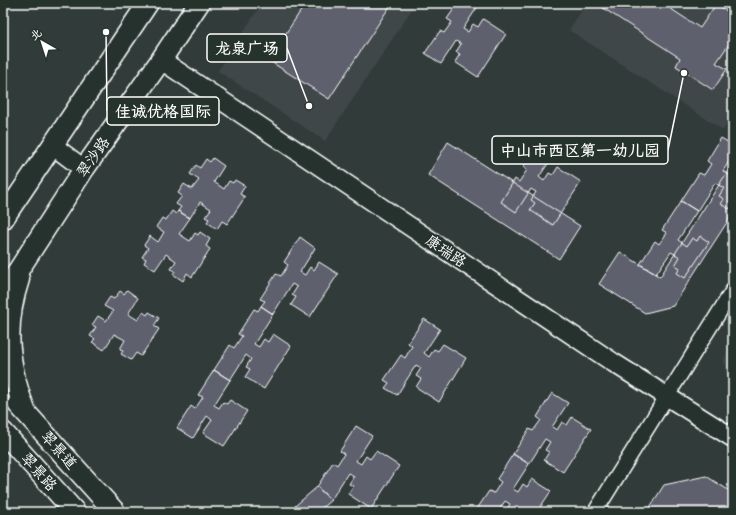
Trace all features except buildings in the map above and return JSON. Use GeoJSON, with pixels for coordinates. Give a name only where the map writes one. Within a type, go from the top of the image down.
{"type":"FeatureCollection","features":[{"type":"Feature","properties":{"kind":"main road"},"geometry":{"type":"LineString","coordinates":[[4,217],[148,3]]}},
{"type":"Feature","properties":{"kind":"main road","name":"翠沙路"},"geometry":{"type":"LineString","coordinates":[[3,294],[84,169],[161,60],[199,3]]}},
{"type":"Feature","properties":{"kind":"main road"},"geometry":{"type":"LineString","coordinates":[[26,413],[17,391],[9,343],[10,319],[14,294],[32,249]]}},
{"type":"Feature","properties":{"kind":"main road","name":"翠景道"},"geometry":{"type":"LineString","coordinates":[[3,388],[115,512]]}},
{"type":"Feature","properties":{"kind":"main road","name":"翠景路"},"geometry":{"type":"LineString","coordinates":[[3,432],[75,512]]}},
{"type":"Feature","properties":{"kind":"street","name":"康瑞路"},"geometry":{"type":"LineString","coordinates":[[161,60],[594,350],[733,438]]}},
{"type":"Feature","properties":{"kind":"street"},"geometry":{"type":"LineString","coordinates":[[52,145],[84,169]]}},
{"type":"Feature","properties":{"kind":"street"},"geometry":{"type":"LineString","coordinates":[[595,512],[733,290]]}},
{"type":"Feature","properties":{"kind":"shaded area"},"geometry":{"type":"Polygon","coordinates":[[[262,3],[416,3],[325,141],[218,71],[262,3]]]}},
{"type":"Feature","properties":{"kind":"shaded area"},"geometry":{"type":"Polygon","coordinates":[[[587,3],[733,3],[733,115],[723,130],[569,30],[587,3]]]}},
{"type":"Feature","properties":{"kind":"shaded area"},"geometry":{"type":"Polygon","coordinates":[[[733,337],[733,385],[726,374],[724,360],[733,337]]]}},
{"type":"Feature","properties":{"kind":"place","name":"佳诚优格国际"},"geometry":{"type":"Point","coordinates":[106,32]}},
{"type":"Feature","properties":{"kind":"place","name":"中山市西区第一幼儿园"},"geometry":{"type":"Point","coordinates":[684,73]}},
{"type":"Feature","properties":{"kind":"place","name":"龙泉广场"},"geometry":{"type":"Point","coordinates":[309,106]}}]}
